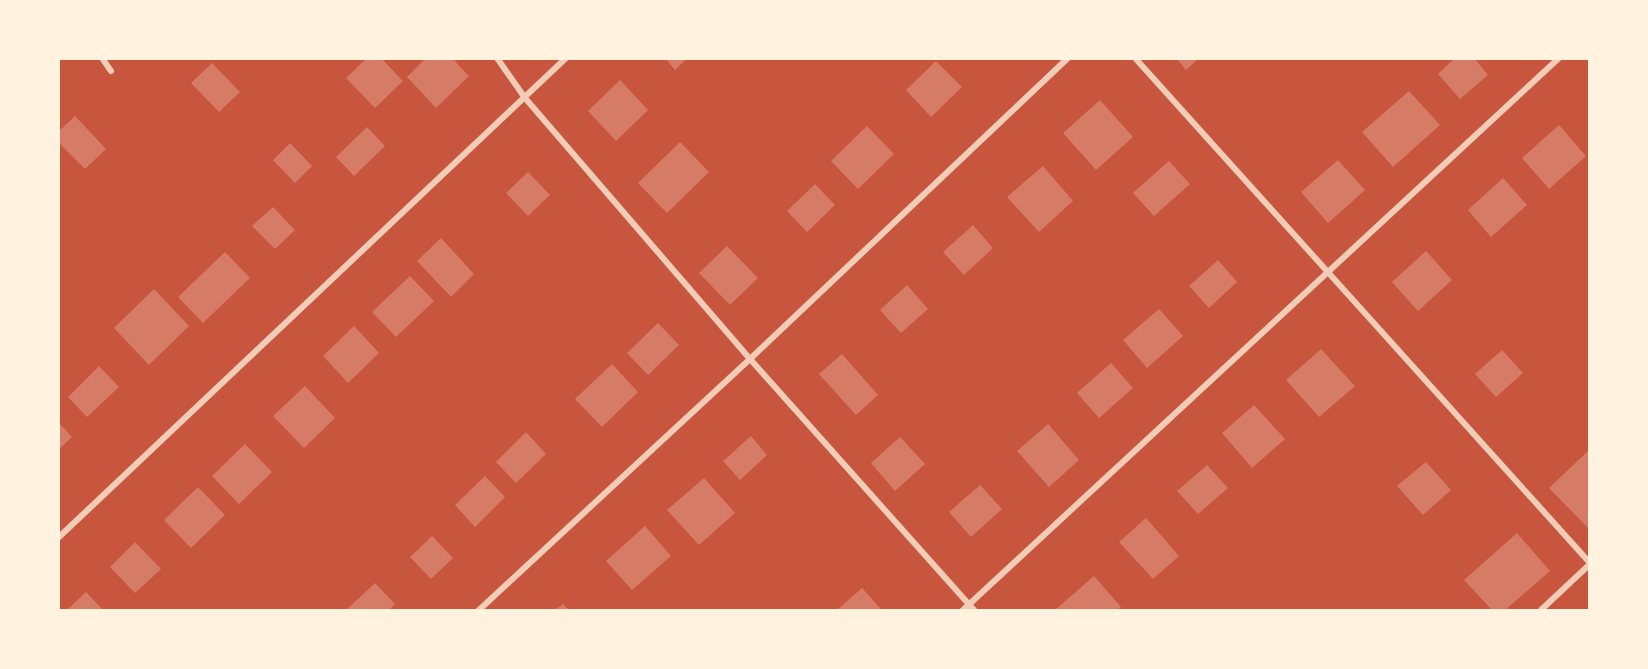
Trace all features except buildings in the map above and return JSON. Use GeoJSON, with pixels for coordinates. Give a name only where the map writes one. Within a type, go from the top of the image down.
{"type":"FeatureCollection","features":[{"type":"Feature","properties":{"kind":"street"},"geometry":{"type":"LineString","coordinates":[[102,58],[111,71]]}},
{"type":"Feature","properties":{"kind":"street"},"geometry":{"type":"LineString","coordinates":[[497,58],[525,98],[750,359],[974,610]]}},
{"type":"Feature","properties":{"kind":"street"},"geometry":{"type":"LineString","coordinates":[[58,538],[566,58]]}},
{"type":"Feature","properties":{"kind":"street"},"geometry":{"type":"LineString","coordinates":[[479,610],[750,359],[1068,58]]}},
{"type":"Feature","properties":{"kind":"street"},"geometry":{"type":"LineString","coordinates":[[1135,58],[1590,563],[1541,610]]}},
{"type":"Feature","properties":{"kind":"street"},"geometry":{"type":"LineString","coordinates":[[963,610],[1559,58]]}}]}
